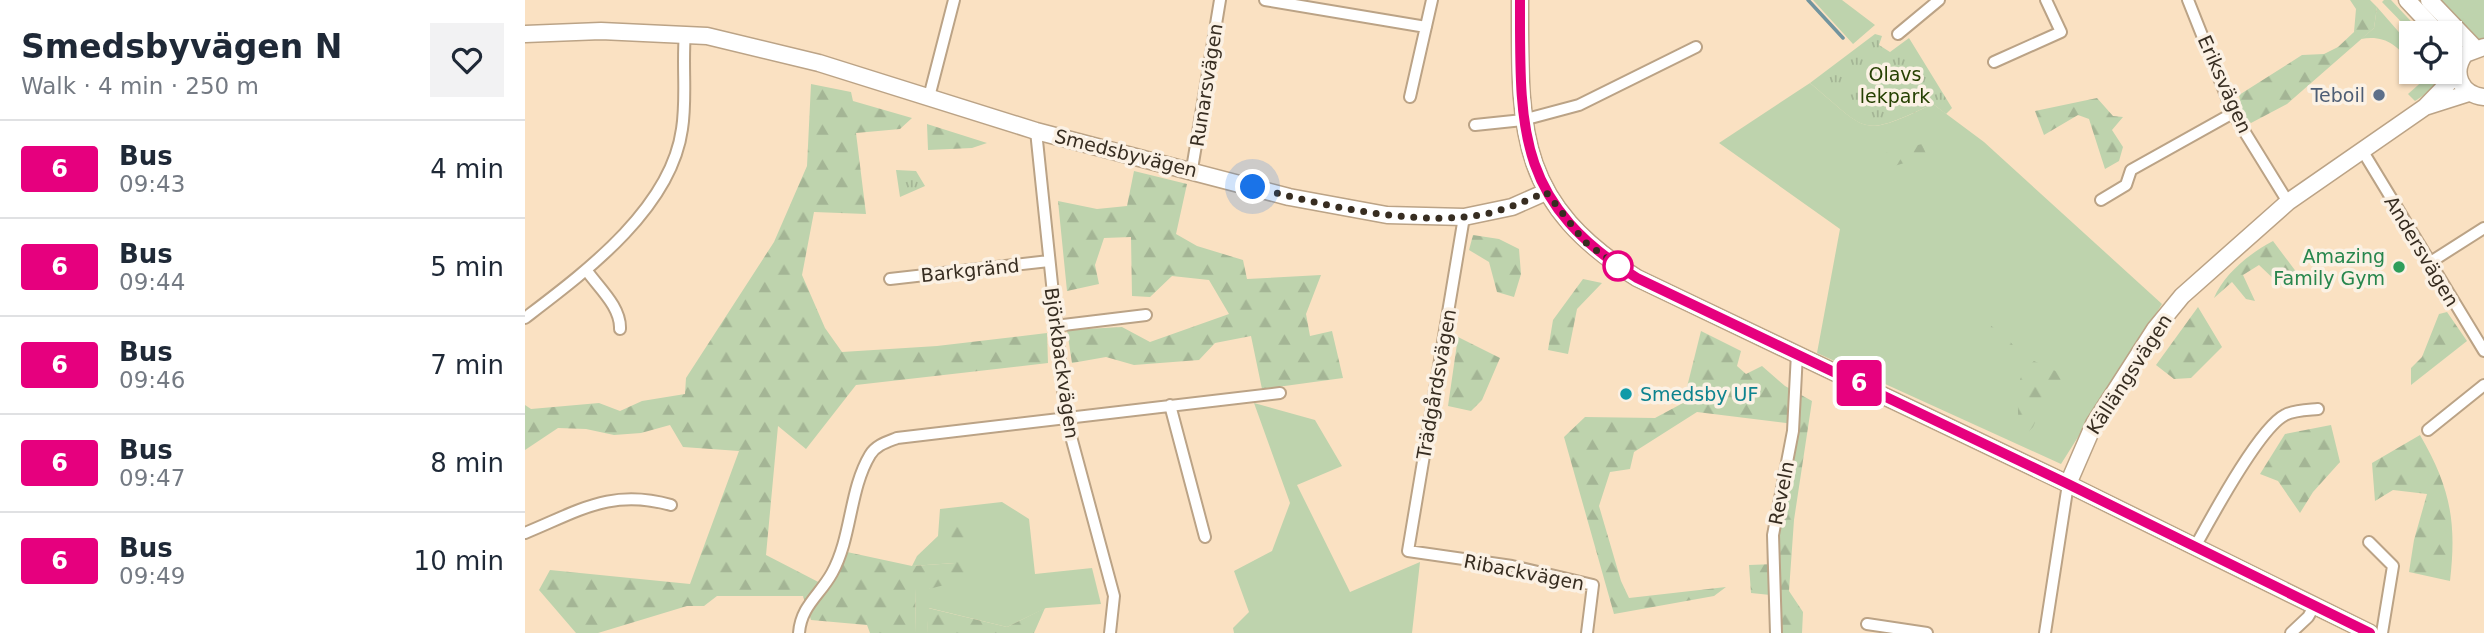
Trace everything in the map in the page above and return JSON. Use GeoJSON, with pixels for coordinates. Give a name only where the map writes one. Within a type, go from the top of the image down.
{"type":"FeatureCollection","features":[{"type":"Feature","properties":{"kind":"main road"},"geometry":{"type":"LineString","coordinates":[[1520,0],[1523,120],[1532,157],[1546,192],[1585,242],[1618,266],[2371,633]]}},
{"type":"Feature","properties":{"kind":"main road"},"geometry":{"type":"LineString","coordinates":[[2407,0],[2427,21]]}},
{"type":"Feature","properties":{"kind":"main road"},"geometry":{"type":"LineString","coordinates":[[2429,0],[2480,47]]}},
{"type":"Feature","properties":{"kind":"main road","name":"Smedsbyvägen"},"geometry":{"type":"LineString","coordinates":[[525,34],[685,33],[819,63],[1036,131],[1342,208],[1387,215],[1464,218],[1512,207],[1546,192]]}},
{"type":"Feature","properties":{"kind":"main road","name":"Källängsvägen"},"geometry":{"type":"LineString","coordinates":[[2462,57],[2480,47]]}},
{"type":"Feature","properties":{"kind":"main road"},"geometry":{"type":"LineString","coordinates":[[2462,83],[2476,95]]}},
{"type":"Feature","properties":{"kind":"main road","name":"Källängsvägen"},"geometry":{"type":"LineString","coordinates":[[2425,107],[2440,84]]}},
{"type":"Feature","properties":{"kind":"main road","name":"Källängsvägen"},"geometry":{"type":"LineString","coordinates":[[2068,484],[2094,424],[2155,329],[2182,296],[2288,202],[2362,150],[2425,107],[2476,95]]}},
{"type":"Feature","properties":{"kind":"street"},"geometry":{"type":"LineString","coordinates":[[929,97],[954,0]]}},
{"type":"Feature","properties":{"kind":"street","name":"Runarsvägen"},"geometry":{"type":"LineString","coordinates":[[1192,169],[1220,0]]}},
{"type":"Feature","properties":{"kind":"street"},"geometry":{"type":"LineString","coordinates":[[1265,0],[1426,27]]}},
{"type":"Feature","properties":{"kind":"street"},"geometry":{"type":"LineString","coordinates":[[1410,97],[1432,0]]}},
{"type":"Feature","properties":{"kind":"street"},"geometry":{"type":"LineString","coordinates":[[1898,34],[1938,0]]}},
{"type":"Feature","properties":{"kind":"street"},"geometry":{"type":"LineString","coordinates":[[1994,62],[2061,32],[2046,0]]}},
{"type":"Feature","properties":{"kind":"street","name":"Eriksvägen"},"geometry":{"type":"LineString","coordinates":[[2188,0],[2233,113],[2288,202]]}},
{"type":"Feature","properties":{"kind":"street"},"geometry":{"type":"LineString","coordinates":[[525,318],[587,271],[630,228],[662,181],[682,131],[685,33]]}},
{"type":"Feature","properties":{"kind":"street"},"geometry":{"type":"LineString","coordinates":[[1475,125],[1523,120],[1579,105],[1696,47]]}},
{"type":"Feature","properties":{"kind":"street"},"geometry":{"type":"LineString","coordinates":[[2102,200],[2126,185],[2131,170],[2233,113]]}},
{"type":"Feature","properties":{"kind":"street","name":"Björkbackvägen"},"geometry":{"type":"LineString","coordinates":[[1036,131],[1066,418],[1114,596],[1110,633]]}},
{"type":"Feature","properties":{"kind":"street","name":"Andersvägen"},"geometry":{"type":"LineString","coordinates":[[2362,150],[2483,349]]}},
{"type":"Feature","properties":{"kind":"street","name":"Trädgårdsvägen"},"geometry":{"type":"LineString","coordinates":[[1408,551],[1464,218]]}},
{"type":"Feature","properties":{"kind":"street"},"geometry":{"type":"LineString","coordinates":[[2429,263],[2484,228]]}},
{"type":"Feature","properties":{"kind":"street","name":"Barkgränd"},"geometry":{"type":"LineString","coordinates":[[890,279],[1049,261]]}},
{"type":"Feature","properties":{"kind":"street"},"geometry":{"type":"LineString","coordinates":[[587,271],[615,308],[620,319],[620,329]]}},
{"type":"Feature","properties":{"kind":"street"},"geometry":{"type":"LineString","coordinates":[[1055,326],[1146,314]]}},
{"type":"Feature","properties":{"kind":"street","name":"Reveln"},"geometry":{"type":"LineString","coordinates":[[1776,633],[1773,535],[1793,431],[1797,353]]}},
{"type":"Feature","properties":{"kind":"street"},"geometry":{"type":"LineString","coordinates":[[2428,430],[2484,385]]}},
{"type":"Feature","properties":{"kind":"street"},"geometry":{"type":"LineString","coordinates":[[799,633],[800,618],[831,574],[840,554],[862,470],[872,452],[897,438],[1280,393]]}},
{"type":"Feature","properties":{"kind":"street"},"geometry":{"type":"LineString","coordinates":[[1170,405],[1205,537]]}},
{"type":"Feature","properties":{"kind":"street"},"geometry":{"type":"LineString","coordinates":[[2195,547],[2224,496],[2271,426],[2285,415],[2318,409]]}},
{"type":"Feature","properties":{"kind":"street","name":"Källängsvägen"},"geometry":{"type":"LineString","coordinates":[[2045,633],[2068,484]]}},
{"type":"Feature","properties":{"kind":"street"},"geometry":{"type":"LineString","coordinates":[[525,533],[600,502],[633,497],[671,505]]}},
{"type":"Feature","properties":{"kind":"street"},"geometry":{"type":"LineString","coordinates":[[2369,542],[2393,566],[2382,633]]}},
{"type":"Feature","properties":{"kind":"street","name":"Ribackvägen"},"geometry":{"type":"LineString","coordinates":[[1408,551],[1512,566],[1593,585],[1587,633]]}},
{"type":"Feature","properties":{"kind":"street"},"geometry":{"type":"LineString","coordinates":[[2291,633],[2308,617],[2315,604]]}},
{"type":"Feature","properties":{"kind":"street"},"geometry":{"type":"LineString","coordinates":[[1867,624],[1927,633]]}},
{"type":"Feature","properties":{"kind":"green space"},"geometry":{"type":"Polygon","coordinates":[[[1813,0],[1842,0],[1875,25],[1853,44],[1813,0]]]}},
{"type":"Feature","properties":{"kind":"green space"},"geometry":{"type":"Polygon","coordinates":[[[2350,0],[2370,0],[2377,7],[2374,28],[2287,104],[2251,123],[2243,116],[2239,95],[2302,55],[2324,54],[2338,47],[2354,32],[2356,9],[2350,0]]]}},
{"type":"Feature","properties":{"kind":"green space"},"geometry":{"type":"Polygon","coordinates":[[[2391,0],[2411,21],[2400,21],[2382,2],[2391,0]]]}},
{"type":"Feature","properties":{"kind":"green space"},"geometry":{"type":"Polygon","coordinates":[[[2436,0],[2484,0],[2484,41],[2471,38],[2462,28],[2462,21],[2455,21],[2436,0]]]}},
{"type":"Feature","properties":{"kind":"green space"},"geometry":{"type":"Polygon","coordinates":[[[2377,7],[2399,32],[2399,50],[2383,40],[2361,39],[2374,28],[2377,7]]]}},
{"type":"Feature","properties":{"kind":"green space","name":"Olavs lekpark"},"geometry":{"type":"Polygon","coordinates":[[[1875,34],[1882,36],[1879,45],[1890,52],[1909,38],[1952,108],[1946,114],[1933,104],[1891,122],[1866,125],[1844,112],[1810,83],[1875,34]]]}},
{"type":"Feature","properties":{"kind":"green space"},"geometry":{"type":"Polygon","coordinates":[[[1810,83],[1856,121],[1867,125],[1891,122],[1933,104],[1984,142],[2162,304],[2061,464],[1817,353],[1840,229],[1719,143],[1810,83]]]}},
{"type":"Feature","properties":{"kind":"green space"},"geometry":{"type":"Polygon","coordinates":[[[811,84],[851,92],[853,101],[912,118],[900,129],[856,133],[866,214],[814,212],[802,275],[825,328],[842,352],[937,346],[1047,333],[1048,363],[856,385],[806,449],[778,426],[766,555],[830,588],[847,552],[912,566],[955,563],[950,528],[964,523],[971,578],[929,589],[915,589],[916,633],[870,633],[867,625],[811,620],[803,596],[717,596],[704,606],[687,606],[598,633],[576,633],[539,590],[550,570],[690,584],[739,451],[683,447],[670,425],[641,433],[614,435],[586,429],[558,428],[525,450],[525,405],[531,409],[599,403],[620,411],[642,401],[685,394],[686,378],[774,242],[807,166],[811,84]]]}},
{"type":"Feature","properties":{"kind":"green space"},"geometry":{"type":"Polygon","coordinates":[[[2419,84],[2434,84],[2436,87],[2415,101],[2408,94],[2419,84]]]}},
{"type":"Feature","properties":{"kind":"green space"},"geometry":{"type":"Polygon","coordinates":[[[2097,98],[2113,116],[2123,117],[2112,130],[2123,147],[2119,161],[2105,169],[2089,119],[2078,115],[2044,135],[2035,111],[2097,98]]]}},
{"type":"Feature","properties":{"kind":"green space"},"geometry":{"type":"Polygon","coordinates":[[[927,124],[987,143],[972,148],[928,150],[927,124]]]}},
{"type":"Feature","properties":{"kind":"green space"},"geometry":{"type":"Polygon","coordinates":[[[1922,144],[1927,156],[1875,172],[1865,158],[1922,144]]]}},
{"type":"Feature","properties":{"kind":"green space"},"geometry":{"type":"Polygon","coordinates":[[[896,170],[916,171],[925,186],[900,197],[896,170]]]}},
{"type":"Feature","properties":{"kind":"green space"},"geometry":{"type":"Polygon","coordinates":[[[1134,171],[1187,184],[1176,234],[1197,246],[1243,260],[1247,279],[1321,275],[1306,314],[1310,336],[1332,331],[1343,378],[1262,389],[1251,336],[1215,343],[1199,360],[1134,365],[1106,357],[1072,363],[1067,330],[1122,327],[1150,342],[1229,314],[1209,280],[1172,276],[1150,297],[1132,296],[1131,237],[1104,238],[1095,265],[1099,284],[1067,291],[1058,201],[1097,209],[1127,206],[1134,171]]]}},
{"type":"Feature","properties":{"kind":"green space"},"geometry":{"type":"Polygon","coordinates":[[[1473,235],[1499,239],[1519,249],[1521,274],[1514,297],[1497,292],[1489,262],[1469,250],[1473,235]]]}},
{"type":"Feature","properties":{"kind":"green space"},"geometry":{"type":"Polygon","coordinates":[[[2273,241],[2303,281],[2280,285],[2259,265],[2243,275],[2255,301],[2246,299],[2232,282],[2214,298],[2224,281],[2239,265],[2273,241]]]}},
{"type":"Feature","properties":{"kind":"green space"},"geometry":{"type":"Polygon","coordinates":[[[1583,279],[1602,283],[1577,309],[1568,354],[1548,350],[1553,320],[1583,279]]]}},
{"type":"Feature","properties":{"kind":"green space"},"geometry":{"type":"Polygon","coordinates":[[[2198,307],[2222,347],[2191,378],[2174,379],[2156,365],[2198,307]]]}},
{"type":"Feature","properties":{"kind":"green space"},"geometry":{"type":"Polygon","coordinates":[[[1968,308],[2007,338],[2018,351],[1966,317],[1968,308]]]}},
{"type":"Feature","properties":{"kind":"green space"},"geometry":{"type":"Polygon","coordinates":[[[2447,312],[2467,341],[2411,385],[2411,368],[2422,357],[2439,314],[2447,312]]]}},
{"type":"Feature","properties":{"kind":"green space"},"geometry":{"type":"Polygon","coordinates":[[[1701,331],[1741,351],[1737,366],[1746,374],[1762,366],[1785,386],[1812,401],[1794,520],[1789,591],[1803,612],[1802,633],[1781,633],[1781,596],[1751,593],[1749,565],[1775,564],[1794,424],[1697,412],[1634,452],[1630,469],[1610,472],[1599,506],[1621,581],[1629,598],[1726,587],[1714,596],[1614,614],[1564,437],[1585,417],[1655,418],[1683,403],[1701,331]]]}},
{"type":"Feature","properties":{"kind":"green space"},"geometry":{"type":"Polygon","coordinates":[[[1458,337],[1500,358],[1482,400],[1471,411],[1448,406],[1458,337]]]}},
{"type":"Feature","properties":{"kind":"green space"},"geometry":{"type":"Polygon","coordinates":[[[2034,361],[2075,380],[2041,409],[2033,427],[2021,440],[2018,429],[2019,384],[2023,372],[2034,361]]]}},
{"type":"Feature","properties":{"kind":"green space"},"geometry":{"type":"Polygon","coordinates":[[[1254,403],[1315,420],[1342,466],[1297,485],[1350,592],[1420,562],[1412,633],[1234,633],[1233,628],[1249,612],[1234,571],[1272,551],[1290,503],[1254,403]]]}},
{"type":"Feature","properties":{"kind":"green space"},"geometry":{"type":"Polygon","coordinates":[[[2331,425],[2340,462],[2313,492],[2300,513],[2278,481],[2260,474],[2285,434],[2331,425]]]}},
{"type":"Feature","properties":{"kind":"green space"},"geometry":{"type":"Polygon","coordinates":[[[2420,435],[2438,471],[2449,505],[2452,540],[2450,581],[2409,572],[2414,540],[2427,494],[2393,490],[2375,501],[2372,463],[2420,435]]]}},
{"type":"Feature","properties":{"kind":"green space"},"geometry":{"type":"Polygon","coordinates":[[[1002,502],[1029,519],[1035,574],[1092,568],[1101,604],[1046,608],[1007,627],[929,608],[927,633],[916,633],[915,588],[929,589],[955,563],[912,566],[917,556],[938,536],[940,509],[1002,502]]]}},
{"type":"Feature","properties":{"kind":"green space"},"geometry":{"type":"Polygon","coordinates":[[[928,608],[1007,627],[1045,608],[1034,633],[927,633],[928,608]]]}},
{"type":"Feature","properties":{"kind":"waterway"},"geometry":{"type":"LineString","coordinates":[[1808,0],[1843,38]]}},
{"type":"Feature","properties":{"kind":"bus line","name":"6"},"geometry":{"type":"LineString","coordinates":[[1520,0],[1520,93],[1532,157],[1546,192],[1568,223],[1592,248],[1637,278],[2068,484],[2370,633]]}},
{"type":"Feature","properties":{"kind":"place","name":"Teboil"},"geometry":{"type":"Point","coordinates":[2379,95]}},
{"type":"Feature","properties":{"kind":"place","name":"Amazing Family Gym"},"geometry":{"type":"Point","coordinates":[2399,267]}},
{"type":"Feature","properties":{"kind":"place","name":"Smedsby UF"},"geometry":{"type":"Point","coordinates":[1626,394]}},
{"type":"Feature","properties":{"kind":"route"},"geometry":{"type":"LineString","coordinates":[[1253,187],[1289,197],[1387,215],[1464,218],[1512,207],[1546,192],[1585,242],[1618,266]]}}]}
